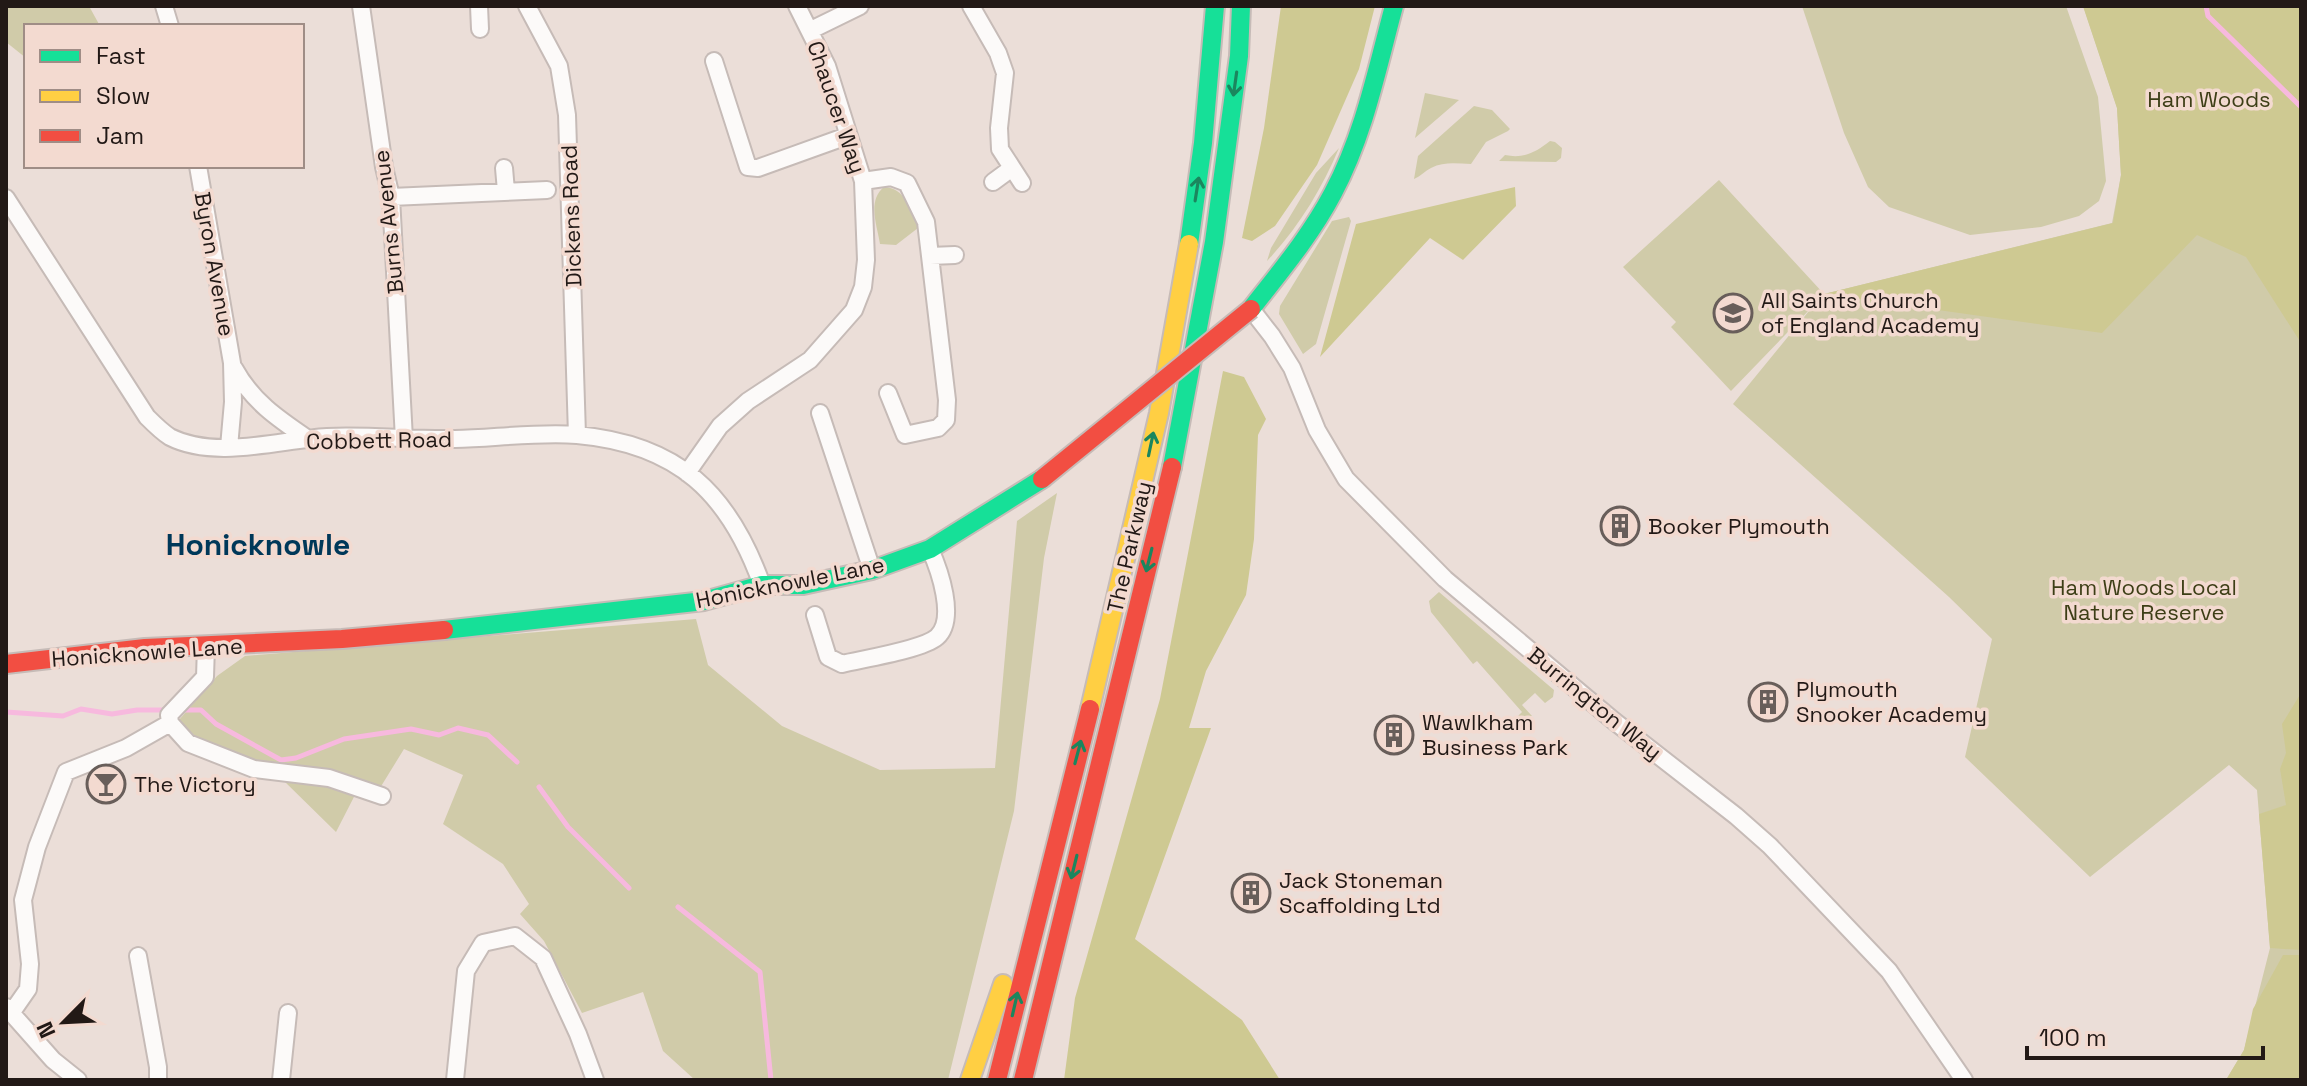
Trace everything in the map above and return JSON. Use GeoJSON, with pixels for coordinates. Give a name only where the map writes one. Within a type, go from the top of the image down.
{"type":"FeatureCollection","features":[{"type":"Feature","properties":{"kind":"main road","name":"The Parkway"},"geometry":{"type":"LineString","coordinates":[[997,1080],[1058,826],[1113,619],[1163,390],[1200,169],[1215,6]]}},
{"type":"Feature","properties":{"kind":"main road","name":"The Parkway"},"geometry":{"type":"LineString","coordinates":[[1023,1080],[1180,432],[1214,242],[1239,56],[1241,6]]}},
{"type":"Feature","properties":{"kind":"main road","name":"Honicknowle Lane"},"geometry":{"type":"LineString","coordinates":[[6,664],[107,652],[342,639],[501,625],[704,601],[762,585],[787,587],[872,570],[930,549],[1042,479],[1251,309],[1298,249],[1341,177],[1365,117],[1394,6]]}},
{"type":"Feature","properties":{"kind":"main road"},"geometry":{"type":"LineString","coordinates":[[970,1080],[1058,826]]}},
{"type":"Feature","properties":{"kind":"main road"},"geometry":{"type":"LineString","coordinates":[[1037,1080],[1050,966]]}},
{"type":"Feature","properties":{"kind":"street","name":"Burns Avenue"},"geometry":{"type":"LineString","coordinates":[[361,6],[391,197],[404,439]]}},
{"type":"Feature","properties":{"kind":"street"},"geometry":{"type":"LineString","coordinates":[[479,6],[480,29]]}},
{"type":"Feature","properties":{"kind":"street","name":"Dickens Road"},"geometry":{"type":"LineString","coordinates":[[527,6],[559,66],[567,115],[577,435]]}},
{"type":"Feature","properties":{"kind":"street","name":"Chaucer Way"},"geometry":{"type":"LineString","coordinates":[[687,473],[720,426],[748,401],[810,360],[854,310],[863,287],[866,260],[863,181],[827,66],[797,6]]}},
{"type":"Feature","properties":{"kind":"street"},"geometry":{"type":"LineString","coordinates":[[811,30],[860,6]]}},
{"type":"Feature","properties":{"kind":"street"},"geometry":{"type":"LineString","coordinates":[[971,6],[998,53],[1005,73],[1000,149],[1022,183]]}},
{"type":"Feature","properties":{"kind":"street"},"geometry":{"type":"LineString","coordinates":[[714,61],[748,167],[758,168],[847,136]]}},
{"type":"Feature","properties":{"kind":"street","name":"Byron Avenue"},"geometry":{"type":"LineString","coordinates":[[198,168],[232,363],[229,447]]}},
{"type":"Feature","properties":{"kind":"street"},"geometry":{"type":"LineString","coordinates":[[504,168],[506,191]]}},
{"type":"Feature","properties":{"kind":"street"},"geometry":{"type":"LineString","coordinates":[[993,182],[1012,168]]}},
{"type":"Feature","properties":{"kind":"street"},"geometry":{"type":"LineString","coordinates":[[863,181],[891,177],[907,183],[926,222],[947,400],[946,420],[938,428],[905,435],[888,393]]}},
{"type":"Feature","properties":{"kind":"street"},"geometry":{"type":"LineString","coordinates":[[391,197],[547,190]]}},
{"type":"Feature","properties":{"kind":"street","name":"Cobbett Road"},"geometry":{"type":"LineString","coordinates":[[6,198],[147,417],[167,436],[183,442],[229,447],[329,437],[404,439],[577,435],[648,450],[687,473],[708,490],[731,517],[752,556],[762,585]]}},
{"type":"Feature","properties":{"kind":"street"},"geometry":{"type":"LineString","coordinates":[[930,256],[955,255]]}},
{"type":"Feature","properties":{"kind":"street","name":"Burrington Way"},"geometry":{"type":"LineString","coordinates":[[1251,309],[1292,368],[1317,430],[1346,479],[1445,579],[1614,721],[1770,846],[1889,971],[1964,1080]]}},
{"type":"Feature","properties":{"kind":"street","name":"Byron Avenue"},"geometry":{"type":"LineString","coordinates":[[232,363],[244,386],[266,411],[308,439]]}},
{"type":"Feature","properties":{"kind":"street"},"geometry":{"type":"LineString","coordinates":[[820,413],[872,570]]}},
{"type":"Feature","properties":{"kind":"street"},"geometry":{"type":"LineString","coordinates":[[815,615],[828,657],[842,664],[925,643],[938,636],[943,626],[944,592],[930,549]]}},
{"type":"Feature","properties":{"kind":"street"},"geometry":{"type":"LineString","coordinates":[[78,1080],[53,1060],[9,1009],[28,989],[30,964],[23,900],[37,847],[66,772],[126,748],[169,719],[205,677],[206,646]]}},
{"type":"Feature","properties":{"kind":"street"},"geometry":{"type":"LineString","coordinates":[[169,719],[188,743],[254,769],[329,778],[382,796]]}},
{"type":"Feature","properties":{"kind":"street"},"geometry":{"type":"LineString","coordinates":[[455,1080],[466,971],[483,943],[515,936],[543,958],[595,1080]]}},
{"type":"Feature","properties":{"kind":"street"},"geometry":{"type":"LineString","coordinates":[[138,956],[158,1080]]}},
{"type":"Feature","properties":{"kind":"street"},"geometry":{"type":"LineString","coordinates":[[281,1080],[288,1013]]}},
{"type":"Feature","properties":{"kind":"green space"},"geometry":{"type":"Polygon","coordinates":[[[6,6],[89,6],[99,24],[24,24],[24,56],[6,42],[6,6]]]}},
{"type":"Feature","properties":{"kind":"green space"},"geometry":{"type":"Polygon","coordinates":[[[1281,6],[1375,6],[1359,69],[1317,165],[1275,226],[1252,241],[1242,238],[1264,128],[1281,6]]]}},
{"type":"Feature","properties":{"kind":"green space"},"geometry":{"type":"Polygon","coordinates":[[[1802,6],[2066,6],[2098,97],[2106,181],[2099,201],[2079,216],[2041,227],[1970,235],[1889,207],[1868,187],[1844,133],[1802,6]]]}},
{"type":"Feature","properties":{"kind":"green space","name":"Ham Woods Local Nature Reserve"},"geometry":{"type":"Polygon","coordinates":[[[2083,6],[2301,6],[2301,1080],[2226,1080],[2244,1050],[2270,948],[2257,790],[2229,765],[2090,877],[1965,757],[1992,639],[1733,404],[1813,306],[1731,391],[1671,327],[1676,322],[1623,267],[1719,180],[1824,294],[2112,223],[2121,175],[2117,108],[2083,6]]]}},
{"type":"Feature","properties":{"kind":"green space","name":"Ham Woods"},"geometry":{"type":"Polygon","coordinates":[[[2083,6],[2301,6],[2301,343],[2246,257],[2197,235],[2102,333],[1824,294],[2113,223],[2121,175],[2117,108],[2083,6]]]}},
{"type":"Feature","properties":{"kind":"green space"},"geometry":{"type":"Polygon","coordinates":[[[1425,93],[1459,100],[1415,138],[1425,93]]]}},
{"type":"Feature","properties":{"kind":"green space"},"geometry":{"type":"Polygon","coordinates":[[[1474,106],[1492,110],[1510,129],[1486,142],[1471,164],[1441,164],[1414,179],[1418,156],[1474,106]]]}},
{"type":"Feature","properties":{"kind":"green space"},"geometry":{"type":"Polygon","coordinates":[[[1550,141],[1562,148],[1561,158],[1556,162],[1499,161],[1505,155],[1529,154],[1550,141]]]}},
{"type":"Feature","properties":{"kind":"green space"},"geometry":{"type":"Polygon","coordinates":[[[1339,148],[1308,208],[1267,261],[1271,248],[1316,173],[1339,148]]]}},
{"type":"Feature","properties":{"kind":"green space"},"geometry":{"type":"Polygon","coordinates":[[[884,187],[902,196],[918,228],[896,245],[880,244],[875,221],[874,206],[884,187]]]}},
{"type":"Feature","properties":{"kind":"green space"},"geometry":{"type":"Polygon","coordinates":[[[1515,187],[1516,206],[1463,260],[1430,238],[1320,357],[1356,224],[1515,187]]]}},
{"type":"Feature","properties":{"kind":"green space"},"geometry":{"type":"Polygon","coordinates":[[[1349,217],[1351,221],[1316,344],[1303,354],[1279,314],[1280,306],[1332,221],[1349,217]]]}},
{"type":"Feature","properties":{"kind":"green space"},"geometry":{"type":"Polygon","coordinates":[[[1223,371],[1244,377],[1266,419],[1258,435],[1254,539],[1246,595],[1206,671],[1189,728],[1211,728],[1135,939],[1242,1020],[1280,1080],[1064,1080],[1075,998],[1160,699],[1223,371]]]}},
{"type":"Feature","properties":{"kind":"green space"},"geometry":{"type":"Polygon","coordinates":[[[1057,493],[1044,558],[1014,811],[948,1080],[695,1080],[663,1051],[643,992],[582,1013],[544,941],[520,914],[529,904],[503,864],[443,824],[463,775],[404,749],[372,801],[356,793],[336,832],[284,781],[196,737],[179,720],[217,676],[245,656],[696,619],[708,665],[782,726],[880,770],[995,768],[1017,521],[1057,493]]]}},
{"type":"Feature","properties":{"kind":"green space"},"geometry":{"type":"Polygon","coordinates":[[[1439,592],[1554,690],[1553,697],[1545,703],[1535,693],[1522,705],[1532,716],[1518,716],[1522,712],[1477,661],[1473,664],[1431,612],[1429,601],[1439,592]]]}},
{"type":"Feature","properties":{"kind":"green space"},"geometry":{"type":"Polygon","coordinates":[[[2301,693],[2301,950],[2270,948],[2259,814],[2286,805],[2280,769],[2286,753],[2282,724],[2301,693]]]}},
{"type":"Feature","properties":{"kind":"green space"},"geometry":{"type":"Polygon","coordinates":[[[2283,955],[2301,955],[2301,1080],[2226,1080],[2244,1050],[2253,1009],[2283,955]]]}},
{"type":"Feature","properties":{"kind":"waterway"},"geometry":{"type":"LineString","coordinates":[[2206,6],[2208,16],[2301,107]]}},
{"type":"Feature","properties":{"kind":"waterway"},"geometry":{"type":"LineString","coordinates":[[6,712],[63,716],[81,709],[112,714],[166,710]]}},
{"type":"Feature","properties":{"kind":"waterway"},"geometry":{"type":"LineString","coordinates":[[180,710],[201,710],[216,724],[281,760],[296,758],[344,739],[411,729],[439,735],[458,728],[488,735],[517,762]]}},
{"type":"Feature","properties":{"kind":"waterway"},"geometry":{"type":"LineString","coordinates":[[539,787],[568,827],[629,888]]}},
{"type":"Feature","properties":{"kind":"waterway"},"geometry":{"type":"LineString","coordinates":[[678,907],[760,972],[771,1080]]}},
{"type":"Feature","properties":{"kind":"traffic: fast"},"geometry":{"type":"LineString","coordinates":[[1189,244],[1203,143],[1215,6]]}},
{"type":"Feature","properties":{"kind":"traffic: fast"},"geometry":{"type":"LineString","coordinates":[[1172,467],[1214,242],[1239,56],[1241,6]]}},
{"type":"Feature","properties":{"kind":"traffic: fast"},"geometry":{"type":"LineString","coordinates":[[1251,309],[1315,224],[1344,171],[1369,101],[1394,6]]}},
{"type":"Feature","properties":{"kind":"traffic: fast"},"geometry":{"type":"LineString","coordinates":[[444,630],[704,601],[762,585],[803,585],[872,570],[930,549],[1042,479]]}},
{"type":"Feature","properties":{"kind":"traffic: slow"},"geometry":{"type":"LineString","coordinates":[[1090,709],[1159,413],[1189,244]]}},
{"type":"Feature","properties":{"kind":"traffic: slow"},"geometry":{"type":"LineString","coordinates":[[970,1080],[1003,984]]}},
{"type":"Feature","properties":{"kind":"traffic: jam"},"geometry":{"type":"LineString","coordinates":[[1042,479],[1251,309]]}},
{"type":"Feature","properties":{"kind":"traffic: jam"},"geometry":{"type":"LineString","coordinates":[[1023,1080],[1172,467]]}},
{"type":"Feature","properties":{"kind":"traffic: jam"},"geometry":{"type":"LineString","coordinates":[[6,664],[145,648],[342,639],[444,630]]}},
{"type":"Feature","properties":{"kind":"traffic: jam"},"geometry":{"type":"LineString","coordinates":[[997,1080],[1090,709]]}},
{"type":"Feature","properties":{"kind":"place","name":"All Saints Church of England Academy"},"geometry":{"type":"Point","coordinates":[1733,313]}},
{"type":"Feature","properties":{"kind":"place","name":"Booker Plymouth"},"geometry":{"type":"Point","coordinates":[1620,526]}},
{"type":"Feature","properties":{"kind":"place","name":"Plymouth Snooker Academy"},"geometry":{"type":"Point","coordinates":[1768,702]}},
{"type":"Feature","properties":{"kind":"place","name":"Wawlkham Business Park"},"geometry":{"type":"Point","coordinates":[1394,735]}},
{"type":"Feature","properties":{"kind":"place","name":"The Victory"},"geometry":{"type":"Point","coordinates":[106,784]}},
{"type":"Feature","properties":{"kind":"place","name":"Jack Stoneman Scaffolding Ltd"},"geometry":{"type":"Point","coordinates":[1251,893]}},
{"type":"Feature","properties":{"kind":"district","name":"Honicknowle"},"geometry":{"type":"Point","coordinates":[258,545]}}]}
